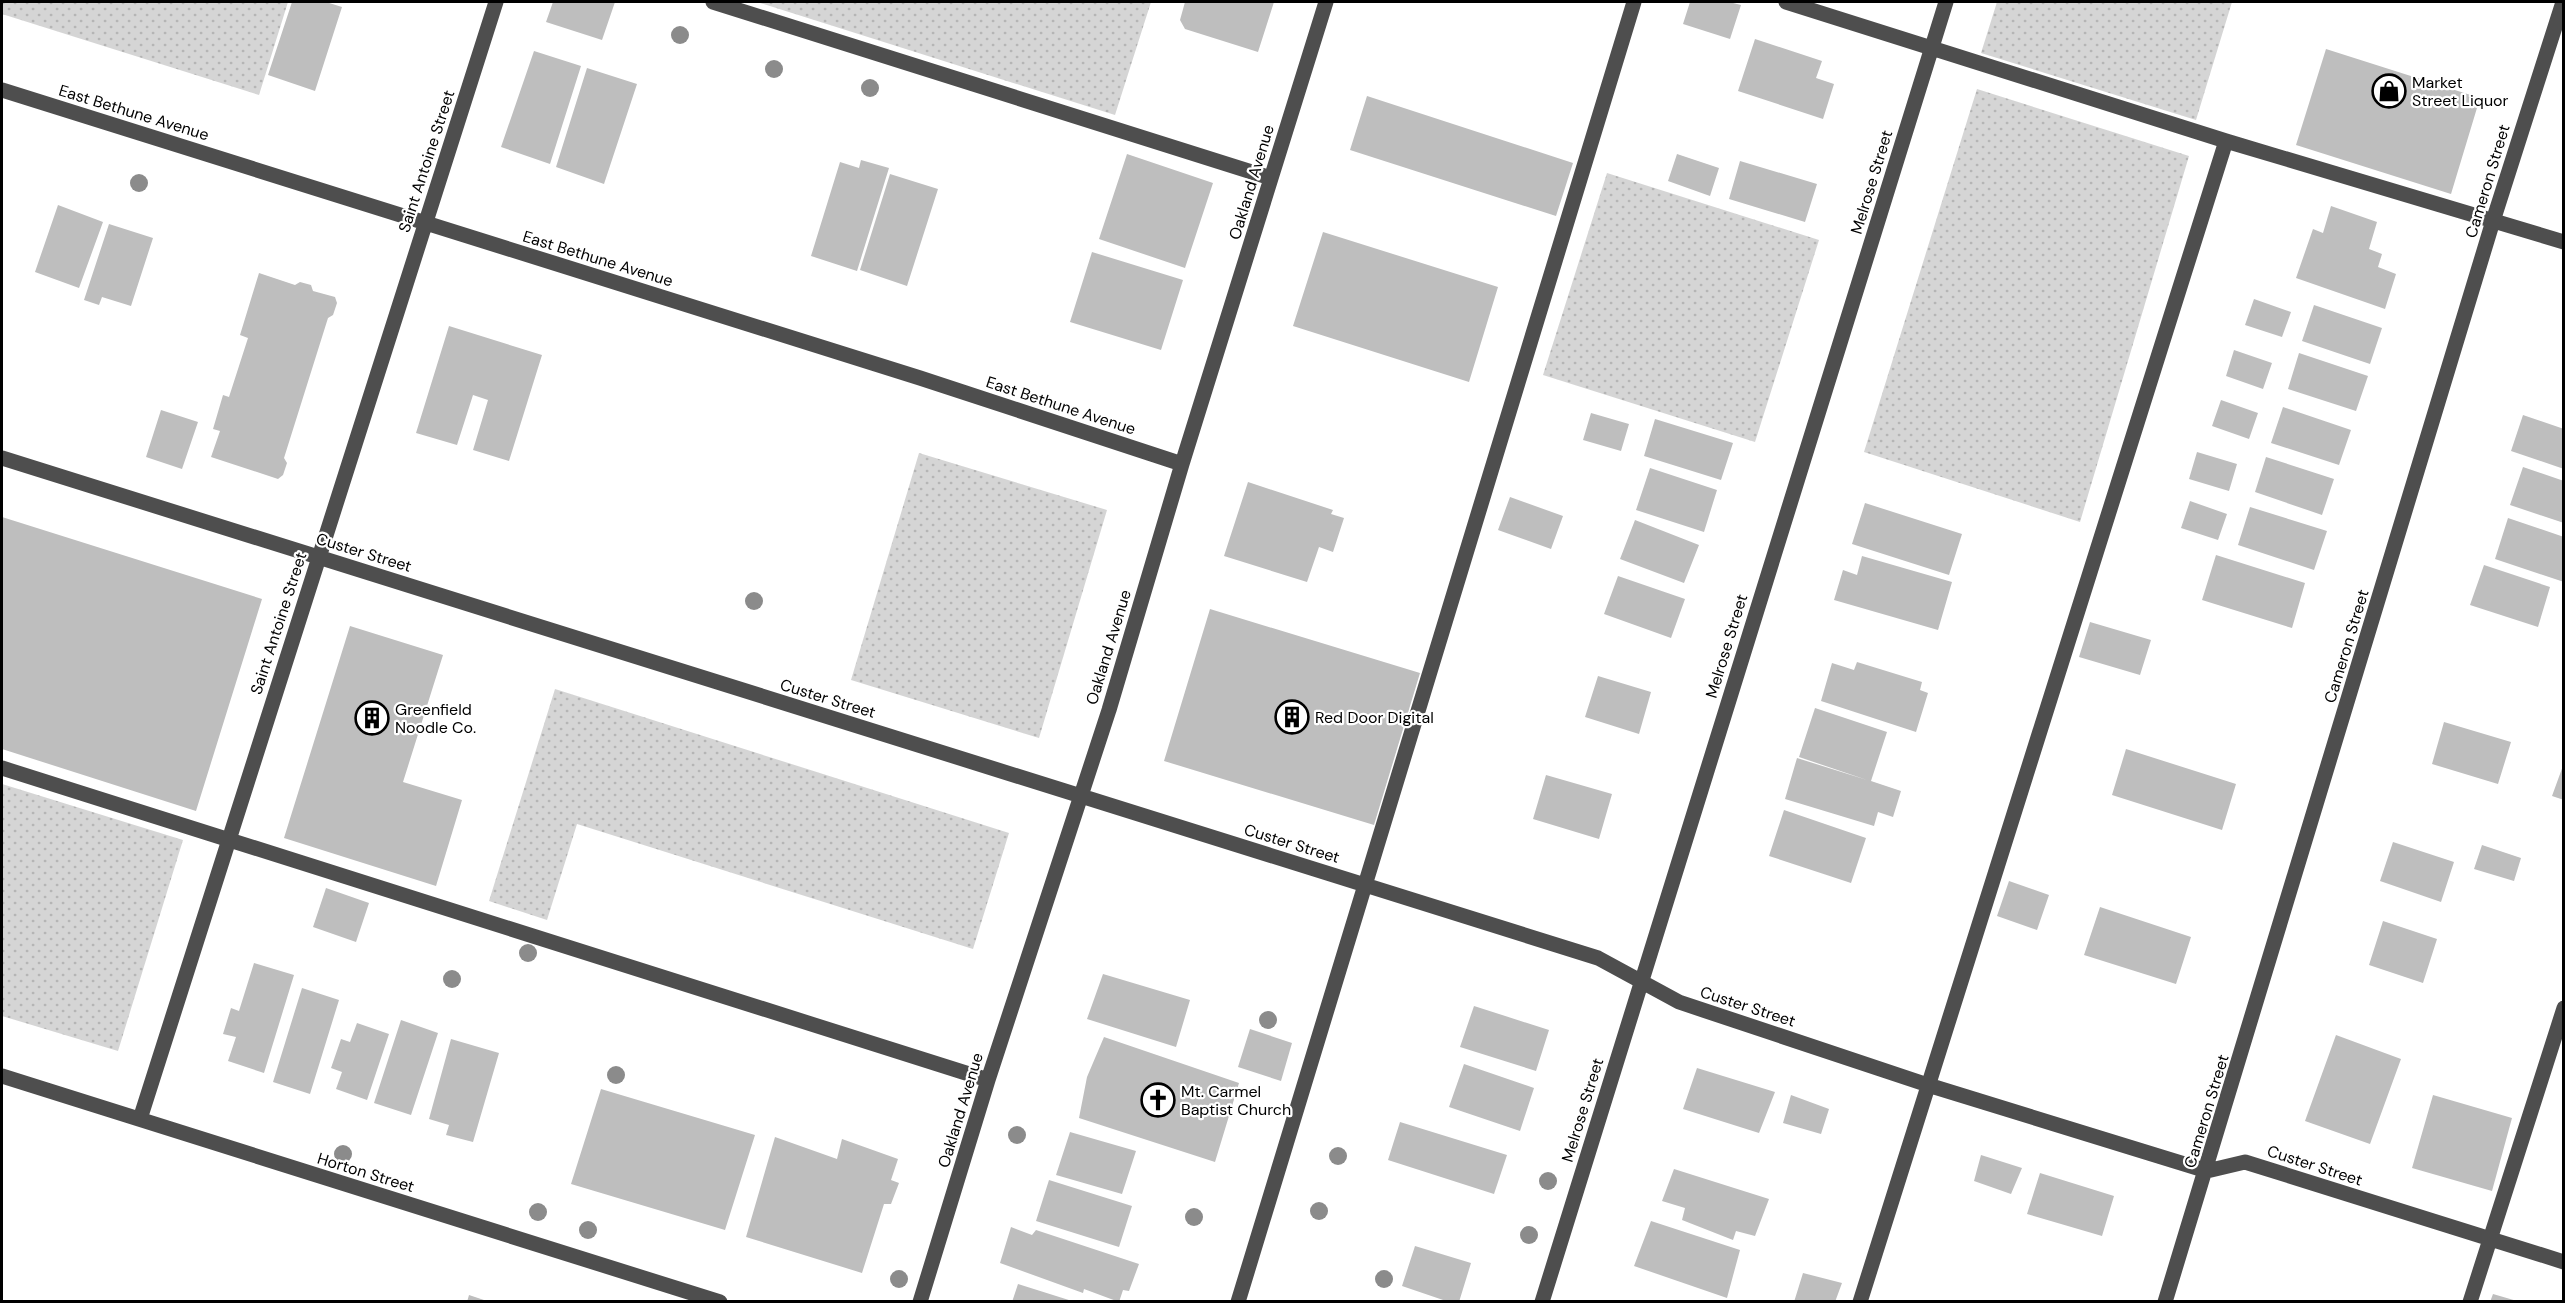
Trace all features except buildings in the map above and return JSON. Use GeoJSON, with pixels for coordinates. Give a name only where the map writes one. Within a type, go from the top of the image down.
{"type":"FeatureCollection","features":[{"type":"Feature","properties":{"kind":"street","name":"Saint Antoine Street"},"geometry":{"type":"LineString","coordinates":[[140,1119],[496,2]]}},
{"type":"Feature","properties":{"kind":"street"},"geometry":{"type":"LineString","coordinates":[[713,2],[1271,178]]}},
{"type":"Feature","properties":{"kind":"street","name":"Oakland Avenue"},"geometry":{"type":"LineString","coordinates":[[920,1302],[988,1080],[1109,710],[1182,464],[1326,2]]}},
{"type":"Feature","properties":{"kind":"street"},"geometry":{"type":"LineString","coordinates":[[1238,1302],[1634,2]]}},
{"type":"Feature","properties":{"kind":"street"},"geometry":{"type":"LineString","coordinates":[[1786,2],[2226,141],[2564,242]]}},
{"type":"Feature","properties":{"kind":"street","name":"Melrose Street"},"geometry":{"type":"LineString","coordinates":[[1542,1302],[1946,2]]}},
{"type":"Feature","properties":{"kind":"street","name":"Cameron Street"},"geometry":{"type":"LineString","coordinates":[[2165,1302],[2207,1172],[2493,221],[2563,2]]}},
{"type":"Feature","properties":{"kind":"street","name":"East Bethune Avenue"},"geometry":{"type":"LineString","coordinates":[[2,90],[920,378],[1182,464]]}},
{"type":"Feature","properties":{"kind":"street"},"geometry":{"type":"LineString","coordinates":[[1860,1302],[2226,141]]}},
{"type":"Feature","properties":{"kind":"street","name":"Custer Street"},"geometry":{"type":"LineString","coordinates":[[2,458],[1598,958],[1679,1002],[1928,1085],[2207,1172],[2245,1162],[2564,1262]]}},
{"type":"Feature","properties":{"kind":"street"},"geometry":{"type":"LineString","coordinates":[[2,768],[988,1080]]}},
{"type":"Feature","properties":{"kind":"street"},"geometry":{"type":"LineString","coordinates":[[2470,1302],[2564,1008]]}},
{"type":"Feature","properties":{"kind":"street","name":"Horton Street"},"geometry":{"type":"LineString","coordinates":[[2,1076],[720,1302]]}},
{"type":"Feature","properties":{"kind":"shaded area"},"geometry":{"type":"Polygon","coordinates":[[[2,2],[288,2],[259,95],[2,14],[2,2]]]}},
{"type":"Feature","properties":{"kind":"shaded area"},"geometry":{"type":"Polygon","coordinates":[[[757,2],[1151,2],[1115,115],[757,2]]]}},
{"type":"Feature","properties":{"kind":"shaded area"},"geometry":{"type":"Polygon","coordinates":[[[1997,2],[2232,2],[2196,120],[1981,53],[1997,2]]]}},
{"type":"Feature","properties":{"kind":"shaded area"},"geometry":{"type":"Polygon","coordinates":[[[1977,89],[2189,156],[2080,522],[1864,452],[1977,89]]]}},
{"type":"Feature","properties":{"kind":"shaded area"},"geometry":{"type":"Polygon","coordinates":[[[1607,173],[1819,240],[1755,442],[1543,375],[1607,173]]]}},
{"type":"Feature","properties":{"kind":"shaded area"},"geometry":{"type":"Polygon","coordinates":[[[919,453],[1107,510],[1039,738],[851,680],[919,453]]]}},
{"type":"Feature","properties":{"kind":"shaded area"},"geometry":{"type":"Polygon","coordinates":[[[555,689],[1009,833],[973,949],[577,824],[547,920],[489,901],[555,689]]]}},
{"type":"Feature","properties":{"kind":"shaded area"},"geometry":{"type":"Polygon","coordinates":[[[2,784],[183,840],[118,1051],[2,1016],[2,784]]]}},
{"type":"Feature","properties":{"kind":"place","name":"Market Street Liquor"},"geometry":{"type":"Point","coordinates":[2389,91]}},
{"type":"Feature","properties":{"kind":"place","name":"Red Door Digital"},"geometry":{"type":"Point","coordinates":[1292,717]}},
{"type":"Feature","properties":{"kind":"place","name":"Greenfield Noodle Co."},"geometry":{"type":"Point","coordinates":[372,718]}},
{"type":"Feature","properties":{"kind":"place","name":"Mt. Carmel Baptist Church"},"geometry":{"type":"Point","coordinates":[1158,1100]}}]}
